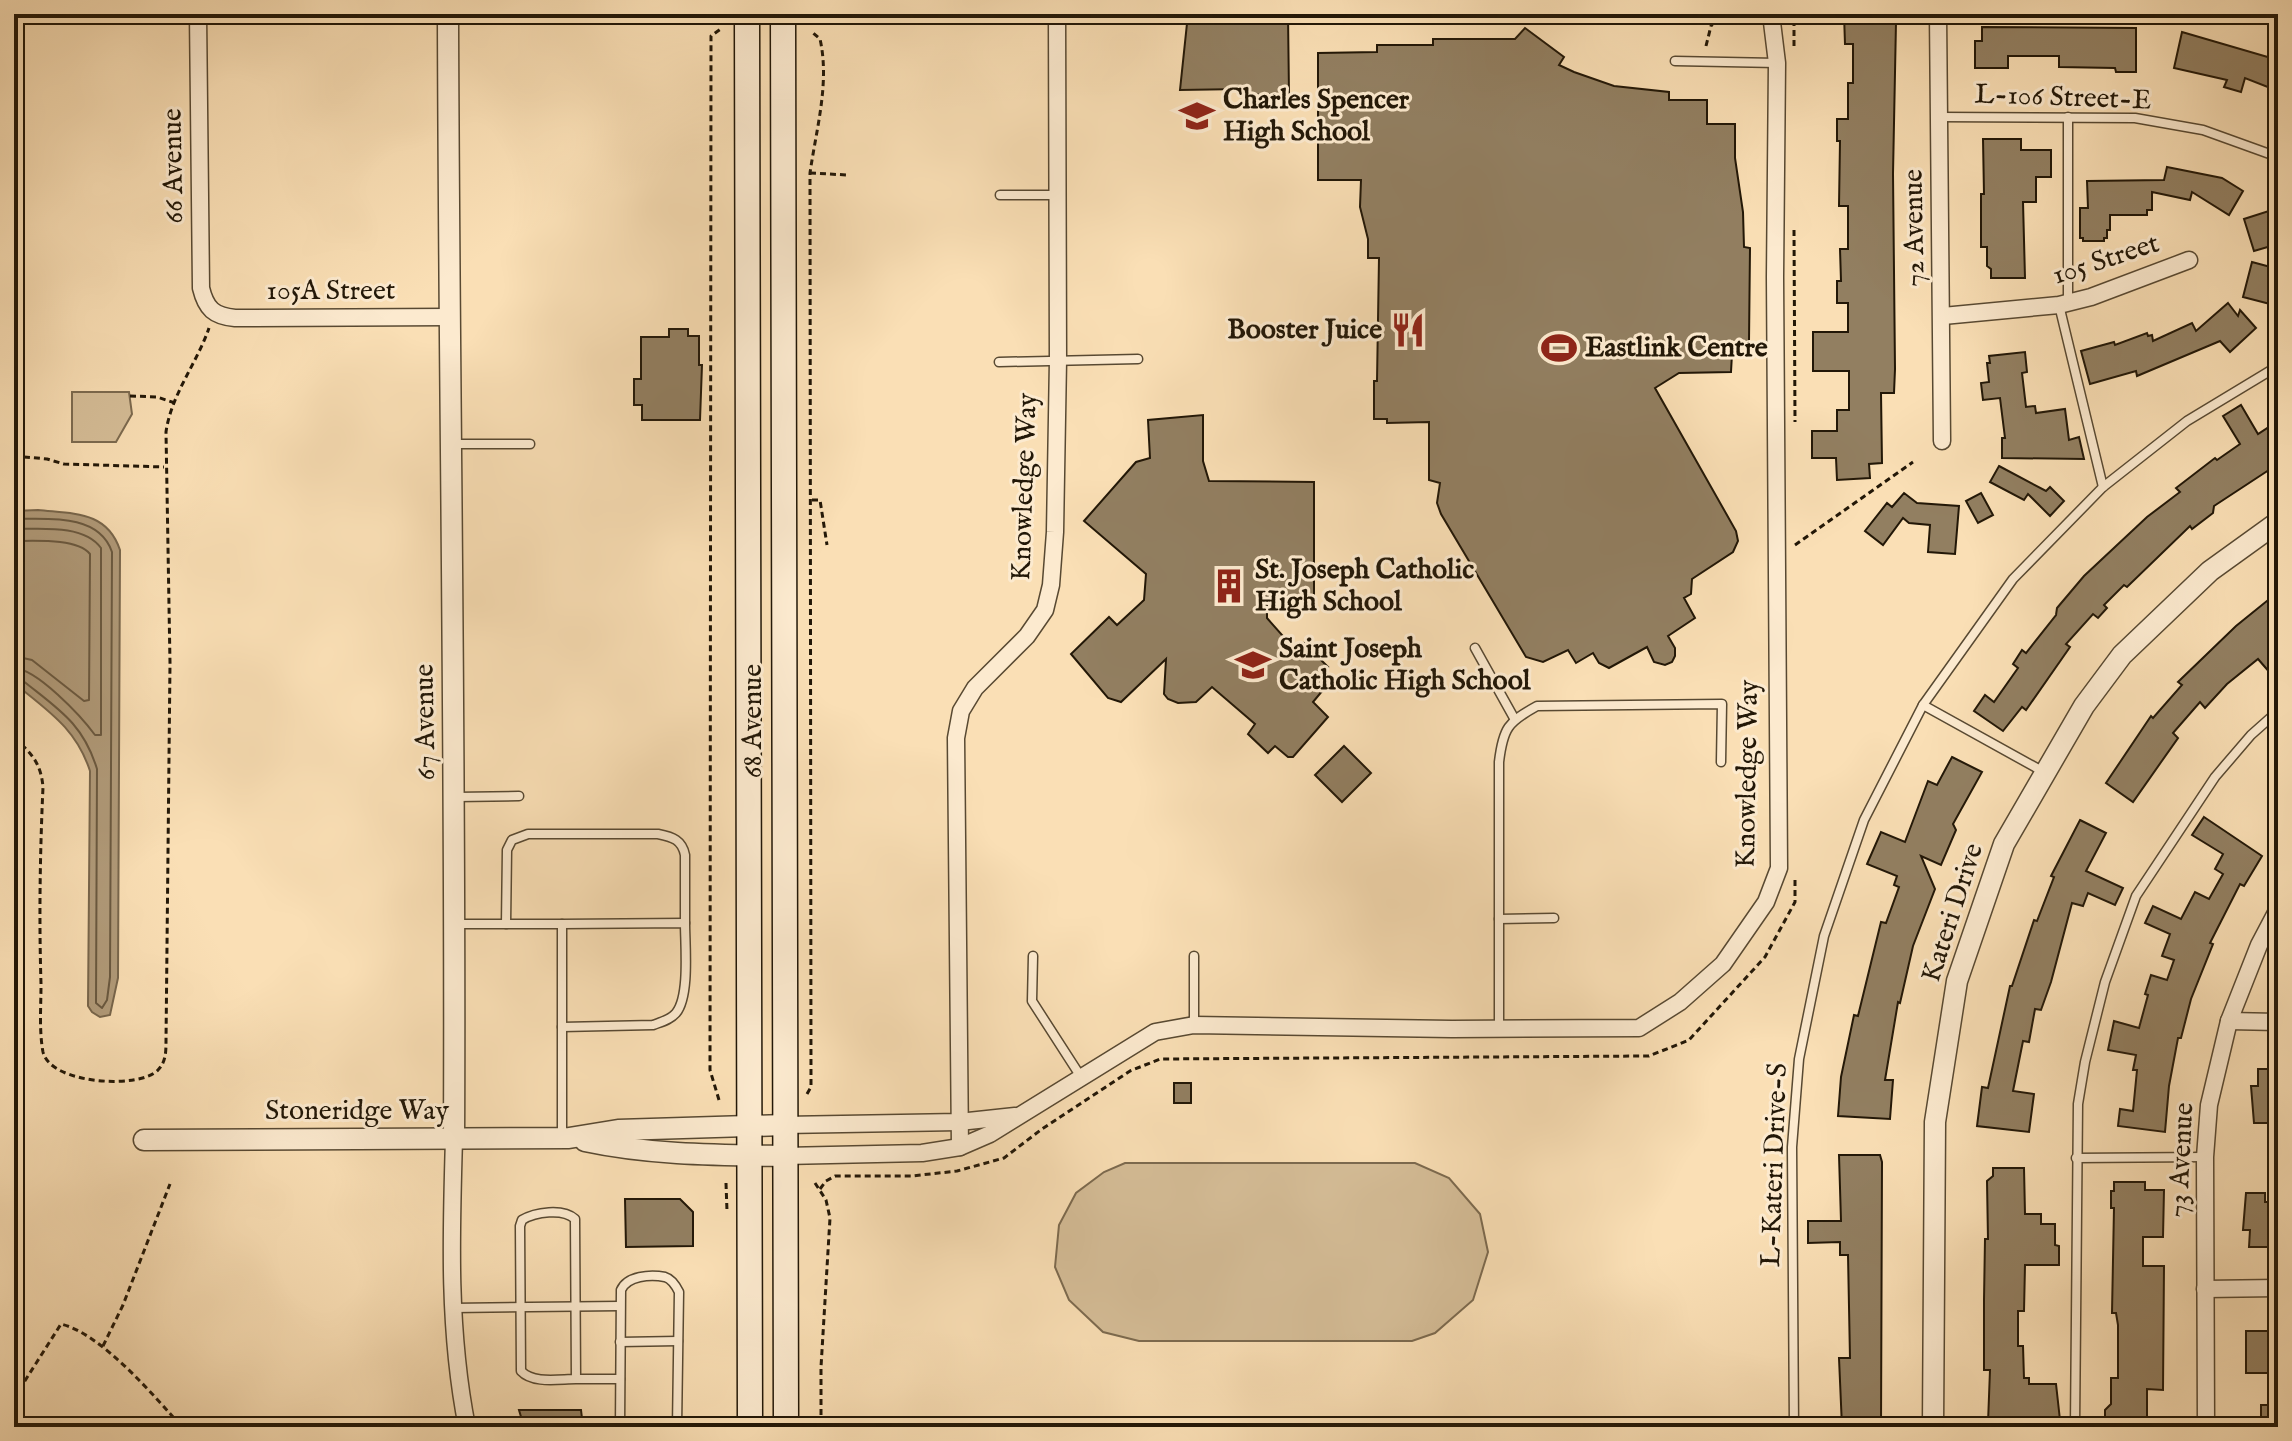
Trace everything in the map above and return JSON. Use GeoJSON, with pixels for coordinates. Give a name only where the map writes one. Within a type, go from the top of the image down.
{"type":"FeatureCollection","features":[{"type":"Feature","properties":{"kind":"main road","name":"68 Avenue"},"geometry":{"type":"LineString","coordinates":[[747,14],[750,1427]]}},
{"type":"Feature","properties":{"kind":"main road","name":"68 Avenue"},"geometry":{"type":"LineString","coordinates":[[783,14],[786,1427]]}},
{"type":"Feature","properties":{"kind":"street","name":"66 Avenue"},"geometry":{"type":"LineString","coordinates":[[198,14],[201,288],[207,306],[214,313]]}},
{"type":"Feature","properties":{"kind":"street","name":"67 Avenue"},"geometry":{"type":"LineString","coordinates":[[448,14],[449,444],[455,797],[452,1308],[459,1383],[467,1427]]}},
{"type":"Feature","properties":{"kind":"street","name":"Knowledge Way"},"geometry":{"type":"LineString","coordinates":[[960,1147],[956,738],[961,711],[975,688],[1027,636],[1045,610],[1051,585],[1058,360],[1057,14]]}},
{"type":"Feature","properties":{"kind":"street","name":"Knowledge Way"},"geometry":{"type":"LineString","coordinates":[[748,1156],[922,1153],[960,1147],[990,1134],[1155,1032],[1194,1025],[1639,1028],[1680,1002],[1723,964],[1766,902],[1779,868],[1775,277],[1777,63],[1771,14]]}},
{"type":"Feature","properties":{"kind":"street","name":"72 Avenue"},"geometry":{"type":"LineString","coordinates":[[1938,14],[1942,441]]}},
{"type":"Feature","properties":{"kind":"street","name":"105 Street"},"geometry":{"type":"LineString","coordinates":[[1943,316],[2091,297],[2189,260]]}},
{"type":"Feature","properties":{"kind":"street","name":"105A Street"},"geometry":{"type":"LineString","coordinates":[[214,313],[235,318],[449,317]]}},
{"type":"Feature","properties":{"kind":"street","name":"Kateri Drive"},"geometry":{"type":"LineString","coordinates":[[1933,1427],[1935,1122],[1957,981],[2004,844],[2084,706],[2122,655],[2210,571],[2278,522]]}},
{"type":"Feature","properties":{"kind":"street","name":"73 Avenue"},"geometry":{"type":"LineString","coordinates":[[2206,1427],[2205,1157],[2213,1077],[2229,1021],[2259,945],[2278,909]]}},
{"type":"Feature","properties":{"kind":"street"},"geometry":{"type":"LineString","coordinates":[[2229,1021],[2278,1022]]}},
{"type":"Feature","properties":{"kind":"street","name":"Knowledge Way"},"geometry":{"type":"LineString","coordinates":[[748,1126],[959,1122],[1020,1115]]}},
{"type":"Feature","properties":{"kind":"street","name":"Stoneridge Way"},"geometry":{"type":"LineString","coordinates":[[144,1140],[565,1138],[618,1130],[748,1126]]}},
{"type":"Feature","properties":{"kind":"street","name":"Stoneridge Way"},"geometry":{"type":"LineString","coordinates":[[565,1138],[621,1149],[748,1156]]}},
{"type":"Feature","properties":{"kind":"street"},"geometry":{"type":"LineString","coordinates":[[2205,1289],[2278,1288]]}},
{"type":"Feature","properties":{"kind":"lane"},"geometry":{"type":"LineString","coordinates":[[1675,61],[1777,63]]}},
{"type":"Feature","properties":{"kind":"lane","name":"L-106 Street-E"},"geometry":{"type":"LineString","coordinates":[[1938,117],[2135,118],[2203,130],[2278,157]]}},
{"type":"Feature","properties":{"kind":"lane"},"geometry":{"type":"LineString","coordinates":[[2068,117],[2063,303],[2103,487]]}},
{"type":"Feature","properties":{"kind":"lane"},"geometry":{"type":"LineString","coordinates":[[1000,195],[1058,195]]}},
{"type":"Feature","properties":{"kind":"lane"},"geometry":{"type":"LineString","coordinates":[[999,362],[1138,359]]}},
{"type":"Feature","properties":{"kind":"lane","name":"L-Kateri Drive-S"},"geometry":{"type":"LineString","coordinates":[[1794,1427],[1792,1147],[1799,1059],[1824,936],[1864,820],[1923,705],[2013,579],[2103,487],[2187,421],[2278,366]]}},
{"type":"Feature","properties":{"kind":"lane"},"geometry":{"type":"LineString","coordinates":[[449,444],[530,444]]}},
{"type":"Feature","properties":{"kind":"lane"},"geometry":{"type":"LineString","coordinates":[[1475,648],[1514,718]]}},
{"type":"Feature","properties":{"kind":"lane"},"geometry":{"type":"LineString","coordinates":[[1499,1029],[1499,762],[1502,739],[1514,718],[1537,706],[1722,704],[1721,762]]}},
{"type":"Feature","properties":{"kind":"lane"},"geometry":{"type":"LineString","coordinates":[[1923,705],[2045,772]]}},
{"type":"Feature","properties":{"kind":"lane"},"geometry":{"type":"LineString","coordinates":[[2075,1427],[2078,1104],[2105,982],[2136,896],[2215,777],[2251,735],[2278,711]]}},
{"type":"Feature","properties":{"kind":"lane"},"geometry":{"type":"LineString","coordinates":[[455,797],[519,796]]}},
{"type":"Feature","properties":{"kind":"lane"},"geometry":{"type":"LineString","coordinates":[[506,924],[507,850],[512,840],[519,836],[658,834],[678,840],[683,846],[684,991],[676,1013],[668,1020],[653,1025],[562,1027]]}},
{"type":"Feature","properties":{"kind":"lane"},"geometry":{"type":"LineString","coordinates":[[1499,919],[1554,918]]}},
{"type":"Feature","properties":{"kind":"lane"},"geometry":{"type":"LineString","coordinates":[[455,924],[685,923]]}},
{"type":"Feature","properties":{"kind":"lane"},"geometry":{"type":"LineString","coordinates":[[562,924],[565,1138]]}},
{"type":"Feature","properties":{"kind":"lane"},"geometry":{"type":"LineString","coordinates":[[1033,956],[1032,1001],[1081,1077]]}},
{"type":"Feature","properties":{"kind":"lane"},"geometry":{"type":"LineString","coordinates":[[1194,956],[1194,1025]]}},
{"type":"Feature","properties":{"kind":"lane"},"geometry":{"type":"LineString","coordinates":[[2076,1158],[2205,1157]]}},
{"type":"Feature","properties":{"kind":"lane"},"geometry":{"type":"LineString","coordinates":[[576,1379],[576,1224],[571,1215],[564,1213],[533,1214],[522,1220],[521,1371],[524,1376],[534,1379],[576,1379],[620,1379]]}},
{"type":"Feature","properties":{"kind":"lane"},"geometry":{"type":"LineString","coordinates":[[620,1427],[620,1306],[624,1283],[631,1278],[666,1277],[675,1283],[679,1292],[677,1427]]}},
{"type":"Feature","properties":{"kind":"lane"},"geometry":{"type":"LineString","coordinates":[[452,1308],[620,1306]]}},
{"type":"Feature","properties":{"kind":"lane"},"geometry":{"type":"LineString","coordinates":[[620,1342],[678,1341]]}},
{"type":"Feature","properties":{"kind":"path"},"geometry":{"type":"LineString","coordinates":[[1706,46],[1711,26],[1720,14]]}},
{"type":"Feature","properties":{"kind":"path"},"geometry":{"type":"LineString","coordinates":[[1794,14],[1794,47]]}},
{"type":"Feature","properties":{"kind":"path"},"geometry":{"type":"LineString","coordinates":[[719,1100],[710,1070],[711,36],[722,28]]}},
{"type":"Feature","properties":{"kind":"path"},"geometry":{"type":"LineString","coordinates":[[806,1094],[811,1087],[810,173],[819,121],[823,70],[820,39],[812,32]]}},
{"type":"Feature","properties":{"kind":"path"},"geometry":{"type":"LineString","coordinates":[[810,173],[847,175]]}},
{"type":"Feature","properties":{"kind":"path"},"geometry":{"type":"LineString","coordinates":[[1794,218],[1795,436]]}},
{"type":"Feature","properties":{"kind":"path"},"geometry":{"type":"LineString","coordinates":[[14,738],[36,760],[43,787],[40,953],[44,1053],[53,1069],[73,1077],[124,1080],[153,1074],[164,1060],[166,1041],[170,663],[164,467],[166,432],[175,403],[201,350],[214,313]]}},
{"type":"Feature","properties":{"kind":"path"},"geometry":{"type":"LineString","coordinates":[[130,396],[157,397],[175,403]]}},
{"type":"Feature","properties":{"kind":"path"},"geometry":{"type":"LineString","coordinates":[[14,456],[64,464],[164,467]]}},
{"type":"Feature","properties":{"kind":"path"},"geometry":{"type":"LineString","coordinates":[[1795,530],[1795,545],[1913,462]]}},
{"type":"Feature","properties":{"kind":"path"},"geometry":{"type":"LineString","coordinates":[[812,500],[820,500],[827,545]]}},
{"type":"Feature","properties":{"kind":"path"},"geometry":{"type":"LineString","coordinates":[[820,1189],[835,1176],[912,1176],[957,1171],[1004,1158],[1130,1071],[1160,1059],[1649,1056],[1689,1040],[1765,957],[1795,902],[1795,871]]}},
{"type":"Feature","properties":{"kind":"path"},"geometry":{"type":"LineString","coordinates":[[815,1183],[826,1200],[830,1237],[821,1367],[821,1427]]}},
{"type":"Feature","properties":{"kind":"path"},"geometry":{"type":"LineString","coordinates":[[103,1346],[123,1305],[170,1184]]}},
{"type":"Feature","properties":{"kind":"path"},"geometry":{"type":"LineString","coordinates":[[14,1398],[61,1324],[103,1346],[182,1427]]}},
{"type":"Feature","properties":{"kind":"shaded area"},"geometry":{"type":"Polygon","coordinates":[[[72,392],[129,392],[132,414],[116,442],[72,442],[72,392]]]}},
{"type":"Feature","properties":{"kind":"shaded area"},"geometry":{"type":"Polygon","coordinates":[[[1125,1163],[1415,1163],[1449,1178],[1480,1214],[1488,1252],[1473,1300],[1435,1333],[1412,1341],[1139,1341],[1103,1332],[1069,1300],[1055,1267],[1059,1225],[1076,1193],[1104,1172],[1125,1163]]]}},
{"type":"Feature","properties":{"kind":"water"},"geometry":{"type":"Polygon","coordinates":[[[14,511],[76,514],[98,521],[114,537],[120,550],[118,978],[110,1015],[100,1017],[88,1006],[90,771],[69,732],[14,683],[14,511]]]}},
{"type":"Feature","properties":{"kind":"building","name":"Charles Spencer High School"},"geometry":{"type":"Polygon","coordinates":[[[1188,14],[1288,14],[1289,94],[1241,95],[1241,89],[1180,90],[1188,14]]]}},
{"type":"Feature","properties":{"kind":"building"},"geometry":{"type":"Polygon","coordinates":[[[1844,14],[1875,14],[1875,23],[1896,22],[1893,174],[1895,369],[1894,393],[1881,393],[1882,463],[1869,464],[1870,478],[1837,480],[1836,458],[1812,458],[1812,431],[1837,431],[1837,410],[1849,410],[1849,371],[1813,371],[1813,332],[1848,332],[1848,303],[1837,303],[1837,281],[1841,281],[1840,249],[1848,249],[1848,206],[1839,206],[1840,141],[1837,141],[1837,119],[1848,119],[1848,83],[1853,83],[1853,44],[1845,44],[1844,14]]]}},
{"type":"Feature","properties":{"kind":"building"},"geometry":{"type":"Polygon","coordinates":[[[1982,27],[2136,28],[2136,72],[2116,72],[2115,68],[2059,67],[2059,56],[2008,56],[2008,68],[1975,68],[1975,41],[1982,41],[1982,27]]]}},
{"type":"Feature","properties":{"kind":"building","name":"Eastlink Centre"},"geometry":{"type":"Polygon","coordinates":[[[1525,28],[1564,57],[1559,65],[1574,72],[1614,86],[1669,92],[1669,100],[1707,100],[1707,124],[1735,124],[1735,158],[1743,212],[1744,247],[1750,248],[1749,342],[1742,342],[1740,353],[1732,354],[1731,372],[1679,373],[1655,388],[1736,531],[1738,541],[1733,552],[1692,579],[1691,594],[1684,598],[1695,618],[1668,636],[1675,648],[1675,656],[1672,662],[1665,665],[1654,662],[1647,647],[1609,668],[1599,663],[1593,653],[1576,663],[1568,650],[1543,662],[1526,657],[1441,514],[1437,503],[1440,483],[1429,480],[1429,422],[1387,423],[1387,419],[1374,419],[1379,258],[1368,258],[1368,239],[1360,207],[1361,180],[1318,180],[1318,53],[1377,52],[1377,45],[1433,45],[1433,39],[1515,39],[1525,28]]]}},
{"type":"Feature","properties":{"kind":"building"},"geometry":{"type":"Polygon","coordinates":[[[2182,32],[2278,60],[2278,91],[2245,78],[2241,92],[2224,87],[2227,80],[2174,68],[2182,32]]]}},
{"type":"Feature","properties":{"kind":"building"},"geometry":{"type":"Polygon","coordinates":[[[1983,139],[2021,139],[2021,150],[2051,150],[2051,177],[2036,177],[2036,202],[2023,202],[2025,278],[1991,278],[1991,269],[1987,266],[1987,247],[1981,247],[1983,139]]]}},
{"type":"Feature","properties":{"kind":"building"},"geometry":{"type":"Polygon","coordinates":[[[2167,167],[2222,178],[2243,191],[2229,215],[2192,192],[2190,200],[2152,192],[2152,210],[2147,210],[2147,215],[2110,215],[2110,230],[2107,230],[2104,241],[2083,241],[2080,238],[2080,208],[2088,208],[2087,181],[2164,180],[2167,167]]]}},
{"type":"Feature","properties":{"kind":"building"},"geometry":{"type":"Polygon","coordinates":[[[2278,208],[2278,244],[2254,251],[2244,219],[2278,208]]]}},
{"type":"Feature","properties":{"kind":"building"},"geometry":{"type":"Polygon","coordinates":[[[2252,262],[2278,269],[2270,304],[2243,297],[2252,262]]]}},
{"type":"Feature","properties":{"kind":"building"},"geometry":{"type":"Polygon","coordinates":[[[2228,303],[2238,316],[2240,310],[2256,328],[2230,352],[2220,341],[2137,376],[2136,371],[2090,384],[2081,351],[2114,342],[2115,345],[2147,333],[2148,336],[2152,335],[2153,341],[2192,323],[2196,331],[2228,303]]]}},
{"type":"Feature","properties":{"kind":"building"},"geometry":{"type":"Polygon","coordinates":[[[669,329],[688,329],[688,336],[699,336],[699,365],[702,365],[700,420],[642,420],[642,405],[634,405],[634,379],[641,379],[641,337],[669,337],[669,329]]]}},
{"type":"Feature","properties":{"kind":"building"},"geometry":{"type":"Polygon","coordinates":[[[2025,352],[2027,372],[2022,373],[2026,407],[2035,406],[2036,413],[2065,409],[2069,440],[2079,437],[2084,459],[2002,458],[2002,438],[2005,438],[2000,398],[1983,400],[1981,383],[1989,382],[1989,356],[2025,352]]]}},
{"type":"Feature","properties":{"kind":"building"},"geometry":{"type":"Polygon","coordinates":[[[2241,405],[2258,434],[2272,425],[2278,435],[2278,464],[2214,506],[2213,513],[2192,529],[2190,526],[2127,587],[2124,585],[2104,605],[2107,608],[2098,618],[2093,614],[2066,644],[2070,647],[2026,710],[2022,707],[2003,731],[1974,711],[1985,695],[1994,702],[2018,668],[2013,664],[2022,650],[2026,653],[2084,576],[2147,517],[2180,492],[2176,488],[2215,458],[2217,460],[2240,444],[2223,416],[2241,405]]]}},
{"type":"Feature","properties":{"kind":"building","name":"St. Joseph Catholic High School"},"geometry":{"type":"Polygon","coordinates":[[[1203,415],[1203,461],[1209,481],[1314,482],[1314,599],[1267,597],[1267,618],[1297,652],[1304,643],[1328,667],[1319,674],[1328,684],[1313,702],[1328,717],[1293,757],[1288,757],[1275,746],[1268,753],[1248,734],[1255,724],[1212,687],[1196,702],[1178,703],[1168,699],[1164,694],[1166,659],[1121,702],[1108,698],[1071,654],[1109,617],[1117,625],[1144,600],[1146,574],[1084,521],[1136,462],[1150,458],[1148,420],[1203,415]]]}},
{"type":"Feature","properties":{"kind":"building"},"geometry":{"type":"Polygon","coordinates":[[[1999,466],[2046,491],[2050,487],[2064,501],[2050,516],[2028,494],[2024,500],[1990,482],[1999,466]]]}},
{"type":"Feature","properties":{"kind":"building"},"geometry":{"type":"Polygon","coordinates":[[[1904,493],[1917,503],[1959,506],[1955,554],[1928,552],[1930,525],[1909,523],[1903,518],[1883,545],[1865,531],[1887,503],[1892,507],[1904,493]]]}},
{"type":"Feature","properties":{"kind":"building"},"geometry":{"type":"Polygon","coordinates":[[[1981,493],[1993,515],[1978,523],[1966,501],[1981,493]]]}},
{"type":"Feature","properties":{"kind":"building"},"geometry":{"type":"Polygon","coordinates":[[[2278,592],[2278,682],[2258,659],[2227,684],[2205,708],[2200,702],[2173,733],[2178,738],[2133,802],[2106,783],[2151,716],[2153,718],[2182,685],[2178,682],[2236,626],[2278,592]]]}},
{"type":"Feature","properties":{"kind":"building"},"geometry":{"type":"Polygon","coordinates":[[[1344,746],[1371,773],[1342,802],[1315,775],[1344,746]]]}},
{"type":"Feature","properties":{"kind":"building"},"geometry":{"type":"Polygon","coordinates":[[[1952,757],[1982,772],[1953,824],[1956,830],[1941,865],[1921,856],[1935,889],[1913,946],[1898,1002],[1885,1080],[1893,1080],[1890,1119],[1838,1116],[1841,1077],[1854,1015],[1858,1016],[1881,922],[1886,923],[1899,887],[1894,885],[1897,876],[1867,864],[1881,832],[1905,842],[1928,781],[1937,785],[1952,757]]]}},
{"type":"Feature","properties":{"kind":"building"},"geometry":{"type":"Polygon","coordinates":[[[2204,817],[2262,856],[2244,886],[2240,884],[2210,943],[2213,944],[2191,999],[2181,1038],[2178,1038],[2165,1132],[2118,1126],[2120,1109],[2133,1111],[2137,1070],[2133,1070],[2136,1055],[2108,1050],[2114,1021],[2139,1028],[2151,975],[2167,980],[2174,960],[2162,956],[2170,934],[2145,923],[2153,906],[2181,919],[2195,892],[2209,899],[2223,874],[2215,869],[2223,854],[2192,835],[2204,817]]]}},
{"type":"Feature","properties":{"kind":"building"},"geometry":{"type":"Polygon","coordinates":[[[2080,820],[2106,833],[2086,871],[2123,888],[2115,905],[2088,893],[2083,906],[2072,903],[2051,982],[2041,1010],[2035,1009],[2029,1042],[2023,1041],[2013,1091],[2034,1094],[2029,1132],[1977,1126],[1982,1087],[1988,1088],[2010,986],[2034,920],[2037,921],[2054,877],[2051,876],[2080,820]]]}},
{"type":"Feature","properties":{"kind":"building"},"geometry":{"type":"Polygon","coordinates":[[[2258,1069],[2275,1069],[2273,1123],[2254,1123],[2251,1086],[2258,1086],[2258,1069]]]}},
{"type":"Feature","properties":{"kind":"building"},"geometry":{"type":"Polygon","coordinates":[[[1174,1083],[1191,1083],[1191,1103],[1174,1103],[1174,1083]]]}},
{"type":"Feature","properties":{"kind":"building"},"geometry":{"type":"Polygon","coordinates":[[[1839,1155],[1880,1155],[1882,1162],[1881,1427],[1842,1427],[1839,1358],[1850,1358],[1848,1255],[1840,1255],[1840,1242],[1808,1243],[1808,1221],[1841,1221],[1839,1155]]]}},
{"type":"Feature","properties":{"kind":"building"},"geometry":{"type":"Polygon","coordinates":[[[1993,1168],[2024,1168],[2025,1214],[2041,1214],[2041,1224],[2055,1224],[2059,1265],[2025,1265],[2024,1311],[2018,1311],[2018,1346],[2023,1346],[2024,1378],[2029,1378],[2029,1384],[2056,1384],[2060,1420],[1988,1423],[1990,1370],[1984,1370],[1985,1239],[1988,1239],[1987,1181],[1993,1176],[1993,1168]]]}},
{"type":"Feature","properties":{"kind":"building"},"geometry":{"type":"Polygon","coordinates":[[[2114,1182],[2145,1182],[2145,1190],[2164,1190],[2163,1237],[2143,1237],[2143,1266],[2164,1266],[2163,1390],[2147,1389],[2147,1423],[2128,1423],[2128,1427],[2107,1427],[2105,1417],[2105,1410],[2111,1404],[2111,1378],[2118,1378],[2118,1325],[2116,1313],[2112,1313],[2114,1208],[2111,1208],[2111,1191],[2114,1191],[2114,1182]]]}},
{"type":"Feature","properties":{"kind":"building"},"geometry":{"type":"Polygon","coordinates":[[[2246,1193],[2265,1193],[2265,1202],[2278,1202],[2278,1247],[2249,1247],[2250,1230],[2243,1230],[2246,1193]]]}},
{"type":"Feature","properties":{"kind":"building"},"geometry":{"type":"Polygon","coordinates":[[[625,1199],[680,1199],[693,1212],[693,1246],[626,1247],[625,1199]]]}},
{"type":"Feature","properties":{"kind":"building"},"geometry":{"type":"Polygon","coordinates":[[[2246,1331],[2278,1331],[2278,1373],[2246,1373],[2246,1331]]]}},
{"type":"Feature","properties":{"kind":"building"},"geometry":{"type":"Polygon","coordinates":[[[2261,1405],[2278,1405],[2278,1423],[2261,1423],[2261,1405]]]}},
{"type":"Feature","properties":{"kind":"building"},"geometry":{"type":"Polygon","coordinates":[[[519,1410],[581,1410],[583,1427],[524,1427],[519,1410]]]}},
{"type":"Feature","properties":{"kind":"place","name":"Charles Spencer High School"},"geometry":{"type":"Point","coordinates":[1197,116]}},
{"type":"Feature","properties":{"kind":"place","name":"Booster Juice"},"geometry":{"type":"Point","coordinates":[1408,330]}},
{"type":"Feature","properties":{"kind":"place","name":"Eastlink Centre"},"geometry":{"type":"Point","coordinates":[1559,348]}},
{"type":"Feature","properties":{"kind":"place","name":"St. Joseph Catholic High School"},"geometry":{"type":"Point","coordinates":[1229,586]}},
{"type":"Feature","properties":{"kind":"place","name":"Saint Joseph Catholic High School"},"geometry":{"type":"Point","coordinates":[1253,665]}}]}
